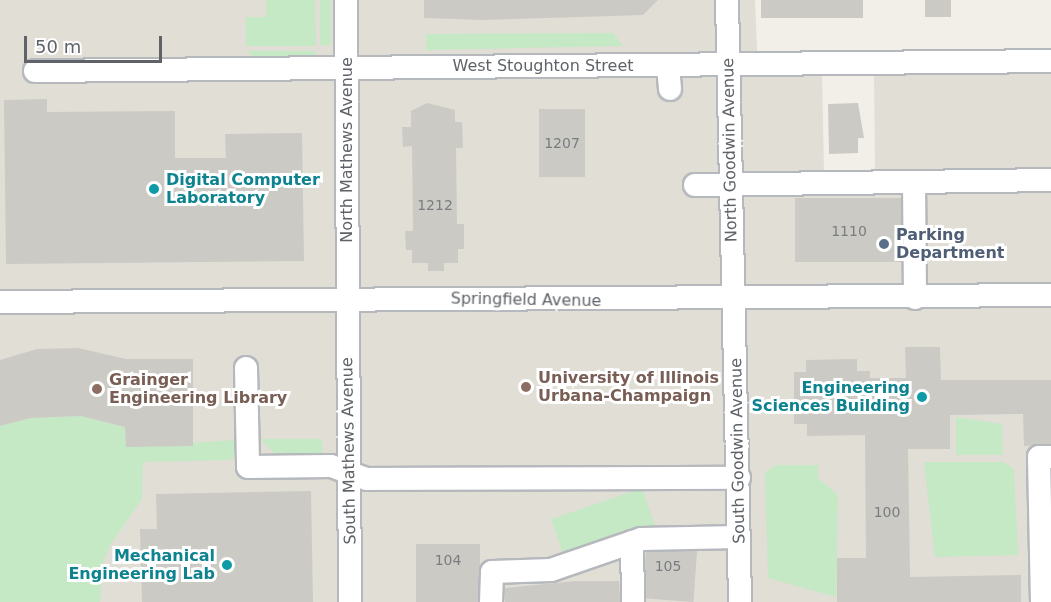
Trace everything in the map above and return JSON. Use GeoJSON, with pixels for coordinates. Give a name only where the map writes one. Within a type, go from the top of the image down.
{"type":"FeatureCollection","features":[{"type":"Feature","properties":{"kind":"street","name":"North Mathews Avenue"},"geometry":{"type":"LineString","coordinates":[[346,0],[348,300]]}},
{"type":"Feature","properties":{"kind":"street","name":"North Goodwin Avenue"},"geometry":{"type":"LineString","coordinates":[[727,0],[735,300]]}},
{"type":"Feature","properties":{"kind":"street","name":"West Stoughton Street"},"geometry":{"type":"LineString","coordinates":[[35,71],[728,66],[1051,61]]}},
{"type":"Feature","properties":{"kind":"street"},"geometry":{"type":"LineString","coordinates":[[668,66],[670,89]]}},
{"type":"Feature","properties":{"kind":"street"},"geometry":{"type":"LineString","coordinates":[[695,185],[1051,180]]}},
{"type":"Feature","properties":{"kind":"street"},"geometry":{"type":"LineString","coordinates":[[914,182],[915,298]]}},
{"type":"Feature","properties":{"kind":"street","name":"Springfield Avenue"},"geometry":{"type":"LineString","coordinates":[[0,302],[735,300],[1051,296]]}},
{"type":"Feature","properties":{"kind":"street","name":"South Mathews Avenue"},"geometry":{"type":"LineString","coordinates":[[348,300],[350,602]]}},
{"type":"Feature","properties":{"kind":"street","name":"South Goodwin Avenue"},"geometry":{"type":"LineString","coordinates":[[735,300],[740,602]]}},
{"type":"Feature","properties":{"kind":"street"},"geometry":{"type":"LineString","coordinates":[[246,368],[248,467],[324,466],[350,471],[367,479],[739,478]]}},
{"type":"Feature","properties":{"kind":"street"},"geometry":{"type":"LineString","coordinates":[[1042,602],[1040,457],[1051,457]]}},
{"type":"Feature","properties":{"kind":"street"},"geometry":{"type":"LineString","coordinates":[[492,602],[492,572],[550,570],[632,542],[739,537]]}},
{"type":"Feature","properties":{"kind":"street"},"geometry":{"type":"LineString","coordinates":[[632,542],[633,602]]}},
{"type":"Feature","properties":{"kind":"shaded area","name":"University of Illinois Urbana-Champaign"},"geometry":{"type":"Polygon","coordinates":[[[0,0],[755,0],[758,74],[822,74],[824,172],[875,172],[874,74],[1051,72],[1051,602],[0,602],[0,0]]]}},
{"type":"Feature","properties":{"kind":"green space"},"geometry":{"type":"Polygon","coordinates":[[[266,0],[315,0],[316,46],[246,46],[246,17],[266,17],[266,0]]]}},
{"type":"Feature","properties":{"kind":"green space"},"geometry":{"type":"Polygon","coordinates":[[[320,0],[331,0],[331,45],[320,45],[320,0]]]}},
{"type":"Feature","properties":{"kind":"green space"},"geometry":{"type":"Polygon","coordinates":[[[613,33],[623,46],[426,50],[426,34],[613,33]]]}},
{"type":"Feature","properties":{"kind":"green space"},"geometry":{"type":"Polygon","coordinates":[[[246,51],[315,51],[316,57],[257,59],[246,51]]]}},
{"type":"Feature","properties":{"kind":"green space"},"geometry":{"type":"Polygon","coordinates":[[[81,416],[125,427],[126,447],[236,440],[236,455],[230,460],[143,462],[142,499],[109,547],[103,563],[100,602],[0,602],[0,426],[30,418],[81,416]]]}},
{"type":"Feature","properties":{"kind":"green space"},"geometry":{"type":"Polygon","coordinates":[[[956,417],[1002,424],[1003,455],[956,455],[956,417]]]}},
{"type":"Feature","properties":{"kind":"green space"},"geometry":{"type":"Polygon","coordinates":[[[261,439],[322,439],[322,455],[277,456],[261,439]]]}},
{"type":"Feature","properties":{"kind":"green space"},"geometry":{"type":"Polygon","coordinates":[[[924,462],[1003,462],[1014,469],[1018,555],[935,557],[924,462]]]}},
{"type":"Feature","properties":{"kind":"green space"},"geometry":{"type":"Polygon","coordinates":[[[776,465],[818,465],[818,478],[838,495],[836,597],[768,578],[765,472],[776,465]]]}},
{"type":"Feature","properties":{"kind":"green space"},"geometry":{"type":"Polygon","coordinates":[[[642,488],[655,525],[564,556],[551,519],[642,488]]]}},
{"type":"Feature","properties":{"kind":"building"},"geometry":{"type":"Polygon","coordinates":[[[424,0],[658,0],[643,15],[482,20],[424,18],[424,0]]]}},
{"type":"Feature","properties":{"kind":"building"},"geometry":{"type":"Polygon","coordinates":[[[761,0],[863,0],[863,18],[761,18],[761,0]]]}},
{"type":"Feature","properties":{"kind":"building"},"geometry":{"type":"Polygon","coordinates":[[[925,0],[951,0],[951,17],[925,17],[925,0]]]}},
{"type":"Feature","properties":{"kind":"building","name":"Digital Computer Laboratory"},"geometry":{"type":"Polygon","coordinates":[[[47,99],[47,112],[175,111],[175,158],[226,158],[225,134],[302,133],[304,261],[6,264],[4,100],[47,99]]]}},
{"type":"Feature","properties":{"kind":"building"},"geometry":{"type":"Polygon","coordinates":[[[427,103],[455,110],[455,122],[462,122],[463,148],[456,148],[457,224],[464,224],[464,249],[458,249],[458,263],[444,263],[444,271],[428,271],[428,263],[412,263],[412,250],[406,250],[405,231],[413,231],[412,146],[403,147],[402,127],[411,127],[411,111],[427,103]]]}},
{"type":"Feature","properties":{"kind":"building"},"geometry":{"type":"Polygon","coordinates":[[[858,103],[864,138],[858,138],[858,153],[829,154],[828,104],[858,103]]]}},
{"type":"Feature","properties":{"kind":"building"},"geometry":{"type":"Polygon","coordinates":[[[539,109],[585,109],[585,177],[539,177],[539,109]]]}},
{"type":"Feature","properties":{"kind":"building"},"geometry":{"type":"Polygon","coordinates":[[[795,198],[901,198],[901,262],[795,262],[795,198]]]}},
{"type":"Feature","properties":{"kind":"building"},"geometry":{"type":"Polygon","coordinates":[[[905,347],[940,347],[941,380],[1051,380],[1051,444],[1024,446],[1023,414],[950,415],[950,449],[908,449],[910,577],[1021,575],[1021,602],[837,602],[837,558],[866,558],[865,435],[807,436],[807,424],[794,424],[794,372],[806,372],[806,360],[857,359],[857,371],[870,371],[870,378],[906,378],[905,347]]]}},
{"type":"Feature","properties":{"kind":"building","name":"Grainger Engineering Library"},"geometry":{"type":"Polygon","coordinates":[[[78,348],[126,359],[193,359],[193,446],[126,447],[125,427],[81,416],[30,418],[0,426],[0,360],[37,349],[78,348]]]}},
{"type":"Feature","properties":{"kind":"building","name":"Mechanical Engineering Lab"},"geometry":{"type":"Polygon","coordinates":[[[311,491],[313,602],[142,602],[140,529],[157,529],[156,494],[311,491]]]}},
{"type":"Feature","properties":{"kind":"building"},"geometry":{"type":"Polygon","coordinates":[[[416,544],[480,544],[480,602],[416,602],[416,544]]]}},
{"type":"Feature","properties":{"kind":"building"},"geometry":{"type":"Polygon","coordinates":[[[646,547],[697,551],[693,602],[643,598],[646,547]]]}},
{"type":"Feature","properties":{"kind":"building"},"geometry":{"type":"Polygon","coordinates":[[[575,581],[619,581],[620,602],[505,602],[505,588],[575,581]]]}},
{"type":"Feature","properties":{"kind":"place","name":"Digital Computer Laboratory"},"geometry":{"type":"Point","coordinates":[154,189]}},
{"type":"Feature","properties":{"kind":"place","name":"Parking Department"},"geometry":{"type":"Point","coordinates":[884,244]}},
{"type":"Feature","properties":{"kind":"place","name":"University of Illinois Urbana-Champaign"},"geometry":{"type":"Point","coordinates":[526,387]}},
{"type":"Feature","properties":{"kind":"place","name":"Grainger Engineering Library"},"geometry":{"type":"Point","coordinates":[97,389]}},
{"type":"Feature","properties":{"kind":"place","name":"Engineering Sciences Building"},"geometry":{"type":"Point","coordinates":[922,397]}},
{"type":"Feature","properties":{"kind":"place","name":"Mechanical Engineering Lab"},"geometry":{"type":"Point","coordinates":[227,565]}}]}
